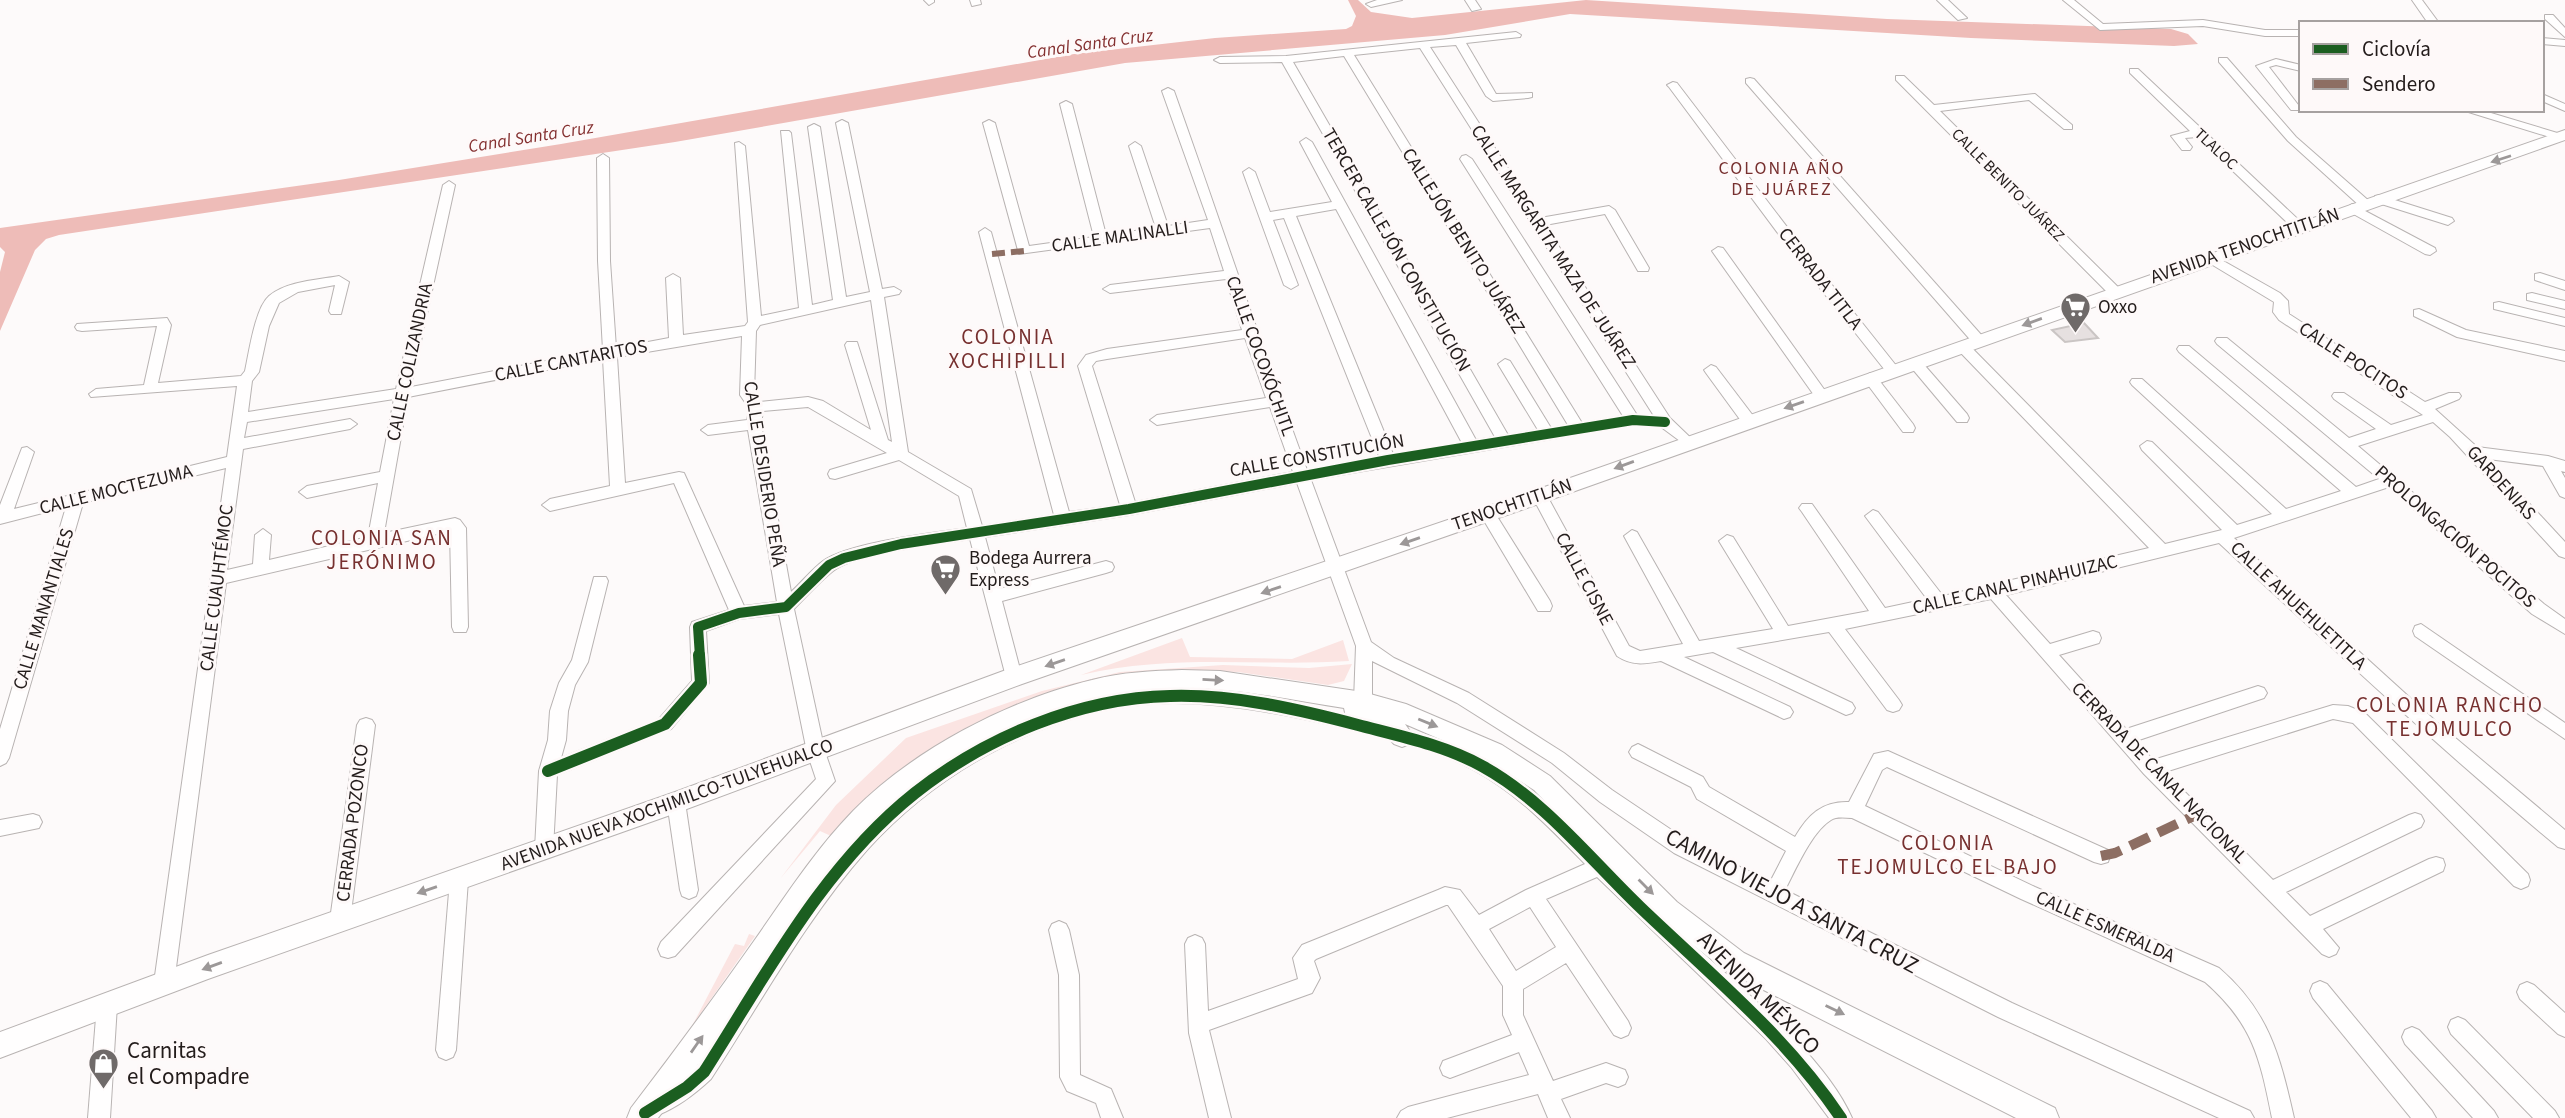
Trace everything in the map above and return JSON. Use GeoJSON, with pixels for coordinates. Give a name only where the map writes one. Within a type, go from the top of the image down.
{"type":"FeatureCollection","features":[{"type":"Feature","properties":{"kind":"main road","name":"AVENIDA TENOCHTITLÁN"},"geometry":{"type":"LineString","coordinates":[[1688,442],[2563,136]]}},
{"type":"Feature","properties":{"kind":"main road","name":"TENOCHTITLÁN"},"geometry":{"type":"LineString","coordinates":[[1335,568],[1688,442]]}},
{"type":"Feature","properties":{"kind":"main road","name":"AVENIDA NUEVA XOCHIMILCO-TULYEHUALCO"},"geometry":{"type":"LineString","coordinates":[[0,1045],[164,983],[816,752],[1014,677],[1335,568]]}},
{"type":"Feature","properties":{"kind":"main road"},"geometry":{"type":"LineString","coordinates":[[643,1116],[697,1045],[827,858],[863,817],[928,763],[994,724],[1047,703],[1092,690],[1131,682],[1220,680],[1363,701],[1398,711],[1494,752],[1542,783],[1668,910],[1735,962],[2045,1118]]}},
{"type":"Feature","properties":{"kind":"main road"},"geometry":{"type":"LineString","coordinates":[[1335,697],[1361,714],[1391,725],[1402,737]]}},
{"type":"Feature","properties":{"kind":"street"},"geometry":{"type":"LineString","coordinates":[[1371,4],[1397,0]]}},
{"type":"Feature","properties":{"kind":"street"},"geometry":{"type":"LineString","coordinates":[[1942,0],[1962,18]]}},
{"type":"Feature","properties":{"kind":"street"},"geometry":{"type":"LineString","coordinates":[[2068,0],[2100,27],[2203,23],[2265,33],[2299,33]]}},
{"type":"Feature","properties":{"kind":"street"},"geometry":{"type":"LineString","coordinates":[[2417,0],[2433,21]]}},
{"type":"Feature","properties":{"kind":"street"},"geometry":{"type":"LineString","coordinates":[[2549,17],[2565,34]]}},
{"type":"Feature","properties":{"kind":"street"},"geometry":{"type":"LineString","coordinates":[[1220,60],[1286,59],[1516,35]]}},
{"type":"Feature","properties":{"kind":"street"},"geometry":{"type":"LineString","coordinates":[[1459,41],[1492,96],[1497,99],[1528,95]]}},
{"type":"Feature","properties":{"kind":"street"},"geometry":{"type":"LineString","coordinates":[[2544,41],[2565,43]]}},
{"type":"Feature","properties":{"kind":"street","name":"CALLE MARGARITA MAZA DE JUÁREZ"},"geometry":{"type":"LineString","coordinates":[[1424,46],[1664,422],[1688,442]]}},
{"type":"Feature","properties":{"kind":"street","name":"CALLEJÓN BENITO JUÁREZ"},"geometry":{"type":"LineString","coordinates":[[1347,53],[1578,429]]}},
{"type":"Feature","properties":{"kind":"street","name":"TERCER CALLEJÓN CONSTITUCIÓN"},"geometry":{"type":"LineString","coordinates":[[1286,59],[1505,442]]}},
{"type":"Feature","properties":{"kind":"street"},"geometry":{"type":"LineString","coordinates":[[2223,60],[2292,139],[2365,204],[2430,251]]}},
{"type":"Feature","properties":{"kind":"street"},"geometry":{"type":"LineString","coordinates":[[2295,108],[2262,66],[2276,62],[2299,68]]}},
{"type":"Feature","properties":{"kind":"street","name":"TLALOC"},"geometry":{"type":"LineString","coordinates":[[2134,71],[2299,227]]}},
{"type":"Feature","properties":{"kind":"street","name":"CALLE BENITO JUÁREZ"},"geometry":{"type":"LineString","coordinates":[[1900,78],[2115,292]]}},
{"type":"Feature","properties":{"kind":"street"},"geometry":{"type":"LineString","coordinates":[[1750,81],[1970,343],[2161,550]]}},
{"type":"Feature","properties":{"kind":"street","name":"CERRADA TITLA"},"geometry":{"type":"LineString","coordinates":[[1673,85],[1808,264],[1893,371]]}},
{"type":"Feature","properties":{"kind":"street","name":"CALLE COCOXÓCHITL"},"geometry":{"type":"LineString","coordinates":[[1168,91],[1250,332],[1364,646],[1363,701]]}},
{"type":"Feature","properties":{"kind":"street"},"geometry":{"type":"LineString","coordinates":[[1933,109],[2031,96],[2068,127]]}},
{"type":"Feature","properties":{"kind":"street"},"geometry":{"type":"LineString","coordinates":[[2544,98],[2565,108]]}},
{"type":"Feature","properties":{"kind":"street"},"geometry":{"type":"LineString","coordinates":[[1066,104],[1101,239]]}},
{"type":"Feature","properties":{"kind":"street"},"geometry":{"type":"LineString","coordinates":[[2475,112],[2563,136]]}},
{"type":"Feature","properties":{"kind":"street"},"geometry":{"type":"LineString","coordinates":[[842,123],[877,295],[901,454]]}},
{"type":"Feature","properties":{"kind":"street","name":"CALLE MALINALLI"},"geometry":{"type":"LineString","coordinates":[[989,123],[1024,251],[1215,223]]}},
{"type":"Feature","properties":{"kind":"street"},"geometry":{"type":"LineString","coordinates":[[814,127],[840,302]]}},
{"type":"Feature","properties":{"kind":"street"},"geometry":{"type":"LineString","coordinates":[[785,132],[806,309]]}},
{"type":"Feature","properties":{"kind":"street"},"geometry":{"type":"LineString","coordinates":[[2186,147],[2177,135],[2198,132]]}},
{"type":"Feature","properties":{"kind":"street"},"geometry":{"type":"LineString","coordinates":[[1306,142],[1472,447]]}},
{"type":"Feature","properties":{"kind":"street","name":"CALLE DESIDERIO PEÑA"},"geometry":{"type":"LineString","coordinates":[[668,949],[826,781],[816,752],[786,607],[754,424],[756,407],[747,395],[752,326],[739,146]]}},
{"type":"Feature","properties":{"kind":"street"},"geometry":{"type":"LineString","coordinates":[[1135,146],[1163,230]]}},
{"type":"Feature","properties":{"kind":"street"},"geometry":{"type":"LineString","coordinates":[[603,158],[604,261],[618,489]]}},
{"type":"Feature","properties":{"kind":"street"},"geometry":{"type":"LineString","coordinates":[[1466,159],[1633,420]]}},
{"type":"Feature","properties":{"kind":"street"},"geometry":{"type":"LineString","coordinates":[[1249,172],[1291,285]]}},
{"type":"Feature","properties":{"kind":"street","name":"CALLE COLIZANDRIA"},"geometry":{"type":"LineString","coordinates":[[374,541],[402,393],[449,185]]}},
{"type":"Feature","properties":{"kind":"street"},"geometry":{"type":"LineString","coordinates":[[2365,204],[2448,221]]}},
{"type":"Feature","properties":{"kind":"street"},"geometry":{"type":"LineString","coordinates":[[1265,217],[1340,205]]}},
{"type":"Feature","properties":{"kind":"street"},"geometry":{"type":"LineString","coordinates":[[1537,222],[1609,210],[1643,268]]}},
{"type":"Feature","properties":{"kind":"street"},"geometry":{"type":"LineString","coordinates":[[1289,214],[1388,460]]}},
{"type":"Feature","properties":{"kind":"street"},"geometry":{"type":"LineString","coordinates":[[985,232],[1063,518]]}},
{"type":"Feature","properties":{"kind":"street"},"geometry":{"type":"LineString","coordinates":[[1718,251],[1821,395]]}},
{"type":"Feature","properties":{"kind":"street","name":"CALLE POCITOS"},"geometry":{"type":"LineString","coordinates":[[2211,258],[2275,296],[2281,301],[2280,312],[2284,317],[2430,412]]}},
{"type":"Feature","properties":{"kind":"street"},"geometry":{"type":"LineString","coordinates":[[1110,289],[1231,274]]}},
{"type":"Feature","properties":{"kind":"street"},"geometry":{"type":"LineString","coordinates":[[2540,277],[2565,286]]}},
{"type":"Feature","properties":{"kind":"street"},"geometry":{"type":"LineString","coordinates":[[673,278],[676,341]]}},
{"type":"Feature","properties":{"kind":"street","name":"CALLE CUAUHTÉMOC"},"geometry":{"type":"LineString","coordinates":[[164,983],[245,380],[252,372],[262,326],[273,300],[294,289],[339,280],[342,282],[336,311]]}},
{"type":"Feature","properties":{"kind":"street","name":"CALLE CANTARITOS"},"geometry":{"type":"LineString","coordinates":[[242,418],[402,393],[676,341],[752,326],[806,309],[894,291]]}},
{"type":"Feature","properties":{"kind":"street"},"geometry":{"type":"LineString","coordinates":[[2532,297],[2565,305]]}},
{"type":"Feature","properties":{"kind":"street"},"geometry":{"type":"LineString","coordinates":[[2500,306],[2565,322]]}},
{"type":"Feature","properties":{"kind":"street"},"geometry":{"type":"LineString","coordinates":[[2419,313],[2462,334],[2565,356]]}},
{"type":"Feature","properties":{"kind":"street"},"geometry":{"type":"LineString","coordinates":[[82,327],[162,321],[164,325],[150,388]]}},
{"type":"Feature","properties":{"kind":"street"},"geometry":{"type":"LineString","coordinates":[[1129,509],[1086,366],[1091,358],[1250,332]]}},
{"type":"Feature","properties":{"kind":"street","name":"PROLONGACIÓN POCITOS"},"geometry":{"type":"LineString","coordinates":[[2222,341],[2391,481],[2538,609],[2565,627]]}},
{"type":"Feature","properties":{"kind":"street"},"geometry":{"type":"LineString","coordinates":[[852,345],[883,443]]}},
{"type":"Feature","properties":{"kind":"street"},"geometry":{"type":"LineString","coordinates":[[2184,349],[2353,494]]}},
{"type":"Feature","properties":{"kind":"street"},"geometry":{"type":"LineString","coordinates":[[1915,363],[1962,418]]}},
{"type":"Feature","properties":{"kind":"street"},"geometry":{"type":"LineString","coordinates":[[1505,364],[1548,435]]}},
{"type":"Feature","properties":{"kind":"street"},"geometry":{"type":"LineString","coordinates":[[1711,370],[1749,421]]}},
{"type":"Feature","properties":{"kind":"street"},"geometry":{"type":"LineString","coordinates":[[1870,378],[1908,428]]}},
{"type":"Feature","properties":{"kind":"street"},"geometry":{"type":"LineString","coordinates":[[96,394],[245,380]]}},
{"type":"Feature","properties":{"kind":"street"},"geometry":{"type":"LineString","coordinates":[[2137,382],[2284,516]]}},
{"type":"Feature","properties":{"kind":"street"},"geometry":{"type":"LineString","coordinates":[[2339,396],[2388,430]]}},
{"type":"Feature","properties":{"kind":"street"},"geometry":{"type":"LineString","coordinates":[[2346,444],[2430,412],[2454,397]]}},
{"type":"Feature","properties":{"kind":"street"},"geometry":{"type":"LineString","coordinates":[[1157,420],[1276,401]]}},
{"type":"Feature","properties":{"kind":"street"},"geometry":{"type":"LineString","coordinates":[[756,407],[808,402],[818,405],[966,493],[1014,677]]}},
{"type":"Feature","properties":{"kind":"street","name":"GARDENIAS"},"geometry":{"type":"LineString","coordinates":[[2430,412],[2472,452],[2565,552]]}},
{"type":"Feature","properties":{"kind":"street","name":"CALLE CONSTITUCIÓN"},"geometry":{"type":"LineString","coordinates":[[786,607],[829,565],[844,558],[901,544],[1129,509],[1388,460],[1633,420],[1664,422]]}},
{"type":"Feature","properties":{"kind":"street","name":"CALLE MOCTEZUMA"},"geometry":{"type":"LineString","coordinates":[[2,518],[76,501],[234,453],[350,424]]}},
{"type":"Feature","properties":{"kind":"street"},"geometry":{"type":"LineString","coordinates":[[708,430],[754,424]]}},
{"type":"Feature","properties":{"kind":"street","name":"CALLE AHUEHUETITLA"},"geometry":{"type":"LineString","coordinates":[[2147,446],[2228,534],[2397,698],[2506,794],[2565,841]]}},
{"type":"Feature","properties":{"kind":"street"},"geometry":{"type":"LineString","coordinates":[[2,518],[27,452]]}},
{"type":"Feature","properties":{"kind":"street"},"geometry":{"type":"LineString","coordinates":[[2472,452],[2548,461],[2565,467]]}},
{"type":"Feature","properties":{"kind":"street"},"geometry":{"type":"LineString","coordinates":[[835,474],[901,454]]}},
{"type":"Feature","properties":{"kind":"street"},"geometry":{"type":"LineString","coordinates":[[2548,461],[2565,492]]}},
{"type":"Feature","properties":{"kind":"street"},"geometry":{"type":"LineString","coordinates":[[307,492],[386,476]]}},
{"type":"Feature","properties":{"kind":"street"},"geometry":{"type":"LineString","coordinates":[[550,505],[679,477],[739,613]]}},
{"type":"Feature","properties":{"kind":"street","name":"CALLE CANAL PINAHUIZAC"},"geometry":{"type":"LineString","coordinates":[[1632,657],[1695,650],[1994,592],[2228,534],[2391,481]]}},
{"type":"Feature","properties":{"kind":"street","name":"CALLE CISNE"},"geometry":{"type":"LineString","coordinates":[[1541,496],[1623,651],[1632,657]]}},
{"type":"Feature","properties":{"kind":"street","name":"CALLE MANANTIALES"},"geometry":{"type":"LineString","coordinates":[[0,758],[76,501]]}},
{"type":"Feature","properties":{"kind":"street"},"geometry":{"type":"LineString","coordinates":[[1807,508],[1881,615]]}},
{"type":"Feature","properties":{"kind":"street"},"geometry":{"type":"LineString","coordinates":[[1488,513],[1544,606]]}},
{"type":"Feature","properties":{"kind":"street"},"geometry":{"type":"LineString","coordinates":[[1872,516],[1939,603]]}},
{"type":"Feature","properties":{"kind":"street"},"geometry":{"type":"LineString","coordinates":[[217,579],[456,524],[460,627]]}},
{"type":"Feature","properties":{"kind":"street"},"geometry":{"type":"LineString","coordinates":[[261,567],[263,535]]}},
{"type":"Feature","properties":{"kind":"street"},"geometry":{"type":"LineString","coordinates":[[1632,536],[1695,650]]}},
{"type":"Feature","properties":{"kind":"street"},"geometry":{"type":"LineString","coordinates":[[1727,541],[1784,634]]}},
{"type":"Feature","properties":{"kind":"street"},"geometry":{"type":"LineString","coordinates":[[993,597],[1106,567]]}},
{"type":"Feature","properties":{"kind":"street"},"geometry":{"type":"LineString","coordinates":[[544,849],[548,771],[557,740],[559,711],[567,683],[580,662],[600,581]]}},
{"type":"Feature","properties":{"kind":"street","name":"CERRADA DE CANAL NACIONAL"},"geometry":{"type":"LineString","coordinates":[[1994,592],[2150,769],[2329,948]]}},
{"type":"Feature","properties":{"kind":"street"},"geometry":{"type":"LineString","coordinates":[[548,771],[665,724],[701,683],[698,627],[739,613],[786,607]]}},
{"type":"Feature","properties":{"kind":"street"},"geometry":{"type":"LineString","coordinates":[[1833,625],[1893,705]]}},
{"type":"Feature","properties":{"kind":"street"},"geometry":{"type":"LineString","coordinates":[[2421,631],[2565,732]]}},
{"type":"Feature","properties":{"kind":"street"},"geometry":{"type":"LineString","coordinates":[[2045,652],[2093,638]]}},
{"type":"Feature","properties":{"kind":"street","name":"CAMINO VIEJO A SANTA CRUZ"},"geometry":{"type":"LineString","coordinates":[[1364,646],[1388,663],[1463,698],[1558,758],[1606,796],[1681,847],[2005,1010],[2243,1118]]}},
{"type":"Feature","properties":{"kind":"street"},"geometry":{"type":"LineString","coordinates":[[1716,646],[1846,708]]}},
{"type":"Feature","properties":{"kind":"street"},"geometry":{"type":"LineString","coordinates":[[1664,655],[1784,712]]}},
{"type":"Feature","properties":{"kind":"street"},"geometry":{"type":"LineString","coordinates":[[2122,738],[2258,693]]}},
{"type":"Feature","properties":{"kind":"street","name":"AVENIDA MÉXICO"},"geometry":{"type":"LineString","coordinates":[[643,1116],[687,1087],[704,1072],[811,910],[852,854],[888,816],[925,785],[974,754],[1025,729],[1089,707],[1130,699],[1170,696],[1241,700],[1312,713],[1444,748],[1493,772],[1543,808],[1638,906],[1791,1051],[1823,1088],[1841,1118]]}},
{"type":"Feature","properties":{"kind":"street"},"geometry":{"type":"LineString","coordinates":[[2150,769],[2333,712],[2348,713],[2359,719],[2521,880]]}},
{"type":"Feature","properties":{"kind":"street","name":"CERRADA POZONCO"},"geometry":{"type":"LineString","coordinates":[[340,920],[366,725]]}},
{"type":"Feature","properties":{"kind":"street"},"geometry":{"type":"LineString","coordinates":[[1637,752],[1697,782],[1703,793],[1798,848]]}},
{"type":"Feature","properties":{"kind":"street"},"geometry":{"type":"LineString","coordinates":[[1773,895],[1798,848],[1825,812],[1854,810],[1880,759],[1888,759],[2101,856]]}},
{"type":"Feature","properties":{"kind":"street"},"geometry":{"type":"LineString","coordinates":[[676,802],[689,890]]}},
{"type":"Feature","properties":{"kind":"street","name":"CALLE ESMERALDA"},"geometry":{"type":"LineString","coordinates":[[1854,810],[2028,893],[2212,975],[2231,990],[2264,1038],[2283,1118]]}},
{"type":"Feature","properties":{"kind":"street"},"geometry":{"type":"LineString","coordinates":[[2271,890],[2415,821]]}},
{"type":"Feature","properties":{"kind":"street"},"geometry":{"type":"LineString","coordinates":[[0,828],[33,822]]}},
{"type":"Feature","properties":{"kind":"street"},"geometry":{"type":"LineString","coordinates":[[2308,927],[2436,865]]}},
{"type":"Feature","properties":{"kind":"street"},"geometry":{"type":"LineString","coordinates":[[1476,926],[1533,896],[1600,867]]}},
{"type":"Feature","properties":{"kind":"street"},"geometry":{"type":"LineString","coordinates":[[446,1050],[458,880]]}},
{"type":"Feature","properties":{"kind":"street"},"geometry":{"type":"LineString","coordinates":[[1201,1023],[1305,986],[1310,978],[1303,958],[1309,952],[1444,896],[1453,896],[1476,926],[1513,984],[1513,1015],[1559,1118]]}},
{"type":"Feature","properties":{"kind":"street"},"geometry":{"type":"LineString","coordinates":[[1533,896],[1622,1028]]}},
{"type":"Feature","properties":{"kind":"street"},"geometry":{"type":"LineString","coordinates":[[1059,930],[1069,975],[1070,1077],[1074,1084],[1104,1096],[1111,1111]]}},
{"type":"Feature","properties":{"kind":"street"},"geometry":{"type":"LineString","coordinates":[[1195,944],[1201,1023],[1199,1033],[1220,1118]]}},
{"type":"Feature","properties":{"kind":"street"},"geometry":{"type":"LineString","coordinates":[[1513,984],[1569,950]]}},
{"type":"Feature","properties":{"kind":"street"},"geometry":{"type":"LineString","coordinates":[[2320,991],[2425,1118]]}},
{"type":"Feature","properties":{"kind":"street"},"geometry":{"type":"LineString","coordinates":[[2527,992],[2565,1027]]}},
{"type":"Feature","properties":{"kind":"street"},"geometry":{"type":"LineString","coordinates":[[99,1118],[107,1005]]}},
{"type":"Feature","properties":{"kind":"street"},"geometry":{"type":"LineString","coordinates":[[2458,1027],[2548,1118]]}},
{"type":"Feature","properties":{"kind":"street"},"geometry":{"type":"LineString","coordinates":[[2412,1037],[2487,1118]]}},
{"type":"Feature","properties":{"kind":"street"},"geometry":{"type":"LineString","coordinates":[[1450,1068],[1524,1040]]}},
{"type":"Feature","properties":{"kind":"street"},"geometry":{"type":"LineString","coordinates":[[1408,1118],[1606,1073],[1618,1077]]}},
{"type":"Feature","properties":{"kind":"shaded area"},"geometry":{"type":"Polygon","coordinates":[[[1348,0],[1358,0],[1371,12],[1412,18],[1586,0],[1887,19],[2171,29],[2188,34],[2198,44],[2174,46],[1971,38],[1570,14],[1445,35],[1125,63],[675,142],[59,235],[46,239],[35,250],[0,331],[0,272],[5,252],[0,247],[0,228],[339,180],[1074,54],[1215,38],[1346,29],[1352,26],[1356,16],[1348,0]]]}},
{"type":"Feature","properties":{"kind":"shaded area"},"geometry":{"type":"Polygon","coordinates":[[[1182,638],[1190,657],[1292,659],[1343,640],[1349,661],[1182,662],[1116,668],[1081,675],[1182,638]]]}},
{"type":"Feature","properties":{"kind":"shaded area"},"geometry":{"type":"Polygon","coordinates":[[[1352,664],[1344,681],[1328,685],[1238,672],[1184,670],[1155,671],[1083,684],[831,836],[820,831],[780,879],[836,805],[906,738],[1042,691],[1120,672],[1223,665],[1309,668],[1352,664]]]}},
{"type":"Feature","properties":{"kind":"shaded area"},"geometry":{"type":"Polygon","coordinates":[[[749,934],[755,936],[692,1026],[735,944],[744,946],[749,934]]]}},
{"type":"Feature","properties":{"kind":"building","name":"Oxxo"},"geometry":{"type":"Polygon","coordinates":[[[2084,323],[2098,338],[2065,342],[2052,330],[2084,323]]]}},
{"type":"Feature","properties":{"kind":"marked path"},"geometry":{"type":"LineString","coordinates":[[992,254],[1024,251]]}},
{"type":"Feature","properties":{"kind":"marked path"},"geometry":{"type":"LineString","coordinates":[[2101,856],[2115,853],[2196,815]]}},
{"type":"Feature","properties":{"kind":"cycle path"},"geometry":{"type":"LineString","coordinates":[[548,771],[665,724],[701,683],[698,627],[739,613],[786,607],[829,565],[844,558],[901,544],[1129,509],[1388,460],[1633,420],[1665,422]]}},
{"type":"Feature","properties":{"kind":"cycle path"},"geometry":{"type":"LineString","coordinates":[[645,1113],[687,1087],[704,1072],[812,905],[861,844],[887,817],[916,793],[982,749],[1019,731],[1095,705],[1134,698],[1171,696],[1245,701],[1317,715],[1432,745],[1465,757],[1495,773],[1535,803],[1640,907],[1748,1006],[1798,1059],[1841,1118]]}},
{"type":"Feature","properties":{"kind":"place","name":"Oxxo"},"geometry":{"type":"Point","coordinates":[2075,334]}},
{"type":"Feature","properties":{"kind":"place","name":"Bodega Aurrera Express"},"geometry":{"type":"Point","coordinates":[946,596]}},
{"type":"Feature","properties":{"kind":"place","name":"Carnitas el Compadre"},"geometry":{"type":"Point","coordinates":[104,1090]}},
{"type":"Feature","properties":{"kind":"district","name":"COLONIA AÑO DE JUÁREZ"},"geometry":{"type":"Point","coordinates":[1782,178]}},
{"type":"Feature","properties":{"kind":"district","name":"COLONIA XOCHIPILLI"},"geometry":{"type":"Point","coordinates":[1008,349]}},
{"type":"Feature","properties":{"kind":"district","name":"COLONIA SAN JERÓNIMO"},"geometry":{"type":"Point","coordinates":[382,550]}},
{"type":"Feature","properties":{"kind":"district","name":"COLONIA RANCHO TEJOMULCO"},"geometry":{"type":"Point","coordinates":[2450,717]}},
{"type":"Feature","properties":{"kind":"district","name":"COLONIA TEJOMULCO EL BAJO"},"geometry":{"type":"Point","coordinates":[1948,855]}},
{"type":"Feature","properties":{"kind":"water label","name":"Canal Santa Cruz"},"geometry":{"type":"Point","coordinates":[1090,44]}},
{"type":"Feature","properties":{"kind":"water label","name":"Canal Santa Cruz"},"geometry":{"type":"Point","coordinates":[531,137]}}]}
